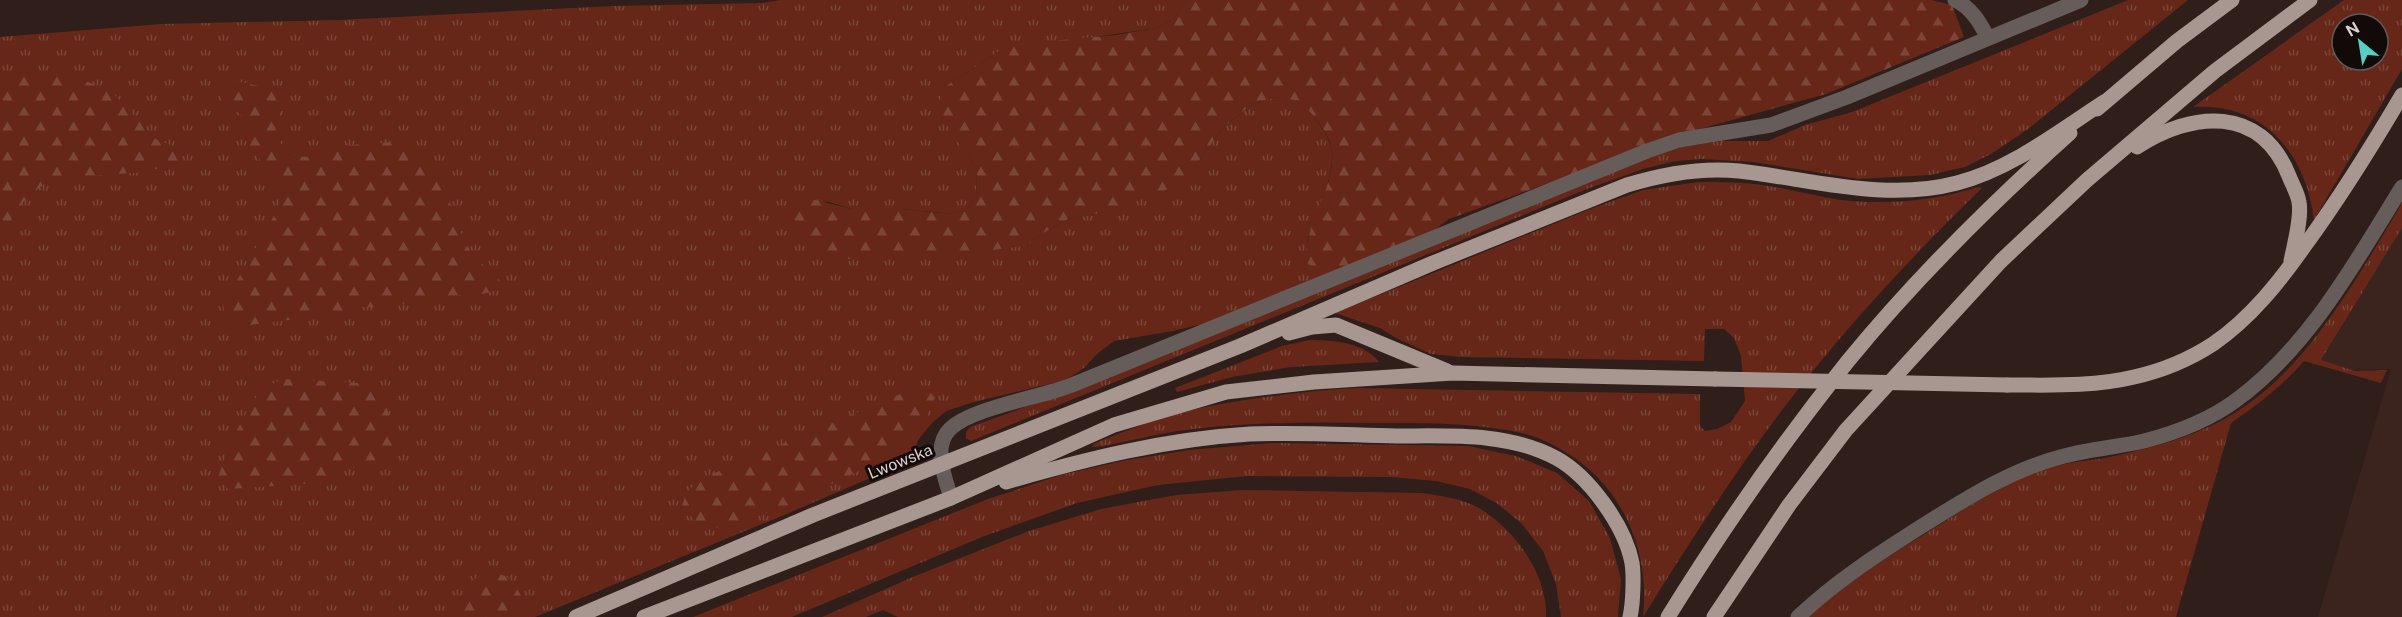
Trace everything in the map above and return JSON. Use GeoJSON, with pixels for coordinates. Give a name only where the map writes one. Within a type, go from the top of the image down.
{"type":"FeatureCollection","features":[{"type":"Feature","properties":{"kind":"main road"},"geometry":{"type":"LineString","coordinates":[[1668,617],[1734,513],[1850,360],[1915,286],[2041,159],[2104,102],[2177,41],[2232,0]]}},
{"type":"Feature","properties":{"kind":"main road"},"geometry":{"type":"LineString","coordinates":[[1714,617],[1789,505],[1846,430],[2001,261],[2087,180],[2215,71],[2310,0]]}},
{"type":"Feature","properties":{"kind":"main road"},"geometry":{"type":"LineString","coordinates":[[644,617],[951,498],[1114,425],[1226,392],[1314,382],[1454,373],[2007,385],[2101,383],[2134,377],[2193,356],[2214,343],[2259,305],[2331,209],[2402,95]]}},
{"type":"Feature","properties":{"kind":"main road"},"geometry":{"type":"LineString","coordinates":[[1240,346],[1444,259],[1627,186],[1658,176],[1694,171],[1737,171],[1864,190],[1923,189],[1945,186],[1990,173],[2104,102]]}},
{"type":"Feature","properties":{"kind":"main road"},"geometry":{"type":"LineString","coordinates":[[2087,180],[2151,138],[2184,124],[2232,121],[2255,132],[2274,148],[2299,202],[2289,268]]}},
{"type":"Feature","properties":{"kind":"main road"},"geometry":{"type":"LineString","coordinates":[[1240,346],[1312,327],[1336,325],[1360,333],[1409,357],[1454,373]]}},
{"type":"Feature","properties":{"kind":"main road","name":"Lwowska"},"geometry":{"type":"LineString","coordinates":[[576,617],[813,515],[1240,346]]}},
{"type":"Feature","properties":{"kind":"main road"},"geometry":{"type":"LineString","coordinates":[[951,498],[1077,461],[1157,444],[1251,434],[1466,436],[1514,443],[1556,458],[1581,476],[1600,497],[1623,538],[1632,563],[1630,617]]}},
{"type":"Feature","properties":{"kind":"street"},"geometry":{"type":"LineString","coordinates":[[1955,0],[1963,3],[1977,17],[1988,38]]}},
{"type":"Feature","properties":{"kind":"street"},"geometry":{"type":"LineString","coordinates":[[951,498],[941,464],[942,445],[948,430],[964,418],[1066,387],[1647,151],[1679,140],[1771,125],[1847,97],[2080,0]]}},
{"type":"Feature","properties":{"kind":"street"},"geometry":{"type":"LineString","coordinates":[[1798,617],[1858,566],[1980,489],[2063,456],[2145,441],[2188,426],[2234,402],[2268,374],[2295,344],[2340,284],[2402,187]]}},
{"type":"Feature","properties":{"kind":"shaded area"},"geometry":{"type":"Polygon","coordinates":[[[2402,228],[2402,617],[2318,617],[2391,369],[2352,370],[2321,361],[2402,228]]]}},
{"type":"Feature","properties":{"kind":"green space"},"geometry":{"type":"Polygon","coordinates":[[[781,0],[1186,0],[1174,19],[1156,28],[1000,51],[946,86],[952,135],[967,152],[977,172],[976,197],[966,210],[953,214],[901,209],[852,209],[829,202],[793,200],[1026,246],[1068,219],[1106,212],[1195,166],[1225,126],[1252,104],[1276,97],[1300,100],[1320,125],[1331,145],[1330,174],[1307,242],[1351,267],[1211,322],[1114,341],[1084,368],[1066,380],[946,411],[932,423],[918,440],[914,454],[901,465],[535,617],[0,617],[0,37],[161,24],[339,20],[612,6],[762,3],[781,0]]]}},
{"type":"Feature","properties":{"kind":"green space"},"geometry":{"type":"Polygon","coordinates":[[[1186,0],[1931,0],[1952,5],[1964,37],[1826,94],[1696,130],[1449,219],[1426,236],[1351,267],[1317,270],[1308,264],[1309,236],[1331,172],[1331,144],[1320,124],[1300,101],[1276,97],[1252,104],[1225,126],[1195,166],[1176,186],[1106,212],[1068,219],[1026,246],[947,255],[848,259],[824,252],[796,228],[789,209],[793,200],[807,198],[852,209],[901,209],[953,214],[966,210],[976,197],[977,172],[967,152],[952,136],[943,114],[940,99],[946,86],[1000,51],[1019,44],[1116,35],[1156,28],[1174,19],[1186,0]]]}},
{"type":"Feature","properties":{"kind":"green space"},"geometry":{"type":"Polygon","coordinates":[[[2128,0],[2188,0],[2028,129],[1991,154],[1965,167],[1930,175],[1858,179],[1754,162],[1701,159],[1676,161],[1643,169],[1587,189],[971,441],[966,438],[966,432],[970,427],[1053,397],[1670,149],[1721,141],[1768,141],[1805,125],[1852,112],[2128,0]]]}},
{"type":"Feature","properties":{"kind":"green space"},"geometry":{"type":"Polygon","coordinates":[[[2344,0],[2402,0],[2402,69],[2314,220],[2302,174],[2291,154],[2277,137],[2260,123],[2241,113],[2218,108],[2193,107],[2344,0]]]}},
{"type":"Feature","properties":{"kind":"green space"},"geometry":{"type":"Polygon","coordinates":[[[0,72],[80,79],[111,91],[157,140],[176,147],[179,160],[168,167],[134,173],[51,178],[24,201],[0,236],[0,72]]]}},
{"type":"Feature","properties":{"kind":"green space"},"geometry":{"type":"Polygon","coordinates":[[[236,81],[268,89],[279,96],[283,101],[276,124],[277,135],[284,147],[299,156],[313,156],[342,146],[382,143],[401,143],[417,150],[429,160],[438,173],[470,250],[502,283],[497,290],[483,294],[417,300],[388,308],[363,307],[311,317],[235,327],[226,318],[223,305],[279,207],[279,188],[249,144],[248,125],[243,116],[222,102],[220,95],[227,85],[236,81]]]}},
{"type":"Feature","properties":{"kind":"green space"},"geometry":{"type":"Polygon","coordinates":[[[1698,182],[1754,184],[1841,200],[1876,202],[1927,199],[1982,188],[1882,291],[1789,401],[1713,507],[1643,617],[1642,569],[1637,546],[1618,503],[1587,467],[1557,447],[1532,436],[1488,427],[1449,424],[1283,423],[1185,430],[1091,447],[1095,443],[1134,428],[1187,411],[1278,395],[1356,388],[1700,394],[1700,426],[1705,431],[1717,429],[1731,422],[1745,401],[1741,356],[1734,338],[1724,329],[1705,329],[1704,361],[1461,357],[1431,354],[1380,328],[1335,313],[1590,209],[1643,190],[1698,182]]]}},
{"type":"Feature","properties":{"kind":"green space"},"geometry":{"type":"Polygon","coordinates":[[[2402,203],[2402,228],[2321,360],[2355,371],[2387,370],[2381,383],[2304,361],[2270,394],[2231,423],[2176,617],[1809,617],[1837,592],[1883,560],[1974,503],[2019,479],[2057,465],[2105,458],[2175,440],[2209,427],[2241,409],[2266,390],[2311,343],[2351,287],[2402,203]]]}},
{"type":"Feature","properties":{"kind":"green space"},"geometry":{"type":"Polygon","coordinates":[[[1310,340],[1347,343],[1365,350],[1379,362],[1291,367],[1232,377],[1177,392],[1175,388],[1282,346],[1310,340]]]}},
{"type":"Feature","properties":{"kind":"green space"},"geometry":{"type":"Polygon","coordinates":[[[282,379],[359,383],[379,389],[389,414],[394,444],[376,460],[304,484],[228,489],[218,480],[235,434],[261,391],[282,379]]]}},
{"type":"Feature","properties":{"kind":"green space"},"geometry":{"type":"Polygon","coordinates":[[[928,390],[935,398],[927,415],[898,452],[788,505],[724,528],[708,527],[697,523],[682,506],[686,494],[698,480],[905,392],[928,390]]]}},
{"type":"Feature","properties":{"kind":"green space"},"geometry":{"type":"Polygon","coordinates":[[[1272,443],[1468,446],[1516,456],[1557,473],[1589,501],[1610,538],[1621,579],[1618,617],[1561,617],[1556,584],[1543,551],[1521,523],[1498,504],[1470,489],[1436,481],[1391,477],[1247,476],[1158,485],[1077,503],[982,537],[792,617],[693,617],[988,499],[1061,475],[1122,461],[1189,450],[1272,443]]]}},
{"type":"Feature","properties":{"kind":"green space"},"geometry":{"type":"Polygon","coordinates":[[[1243,490],[1422,493],[1464,501],[1490,516],[1515,539],[1526,553],[1541,584],[1546,617],[898,617],[883,610],[866,617],[822,617],[915,576],[1029,531],[1101,509],[1176,495],[1243,490]]]}},
{"type":"Feature","properties":{"kind":"green space"},"geometry":{"type":"Polygon","coordinates":[[[487,572],[506,577],[517,589],[524,601],[516,614],[511,617],[455,617],[455,612],[475,579],[487,572]]]}}]}
